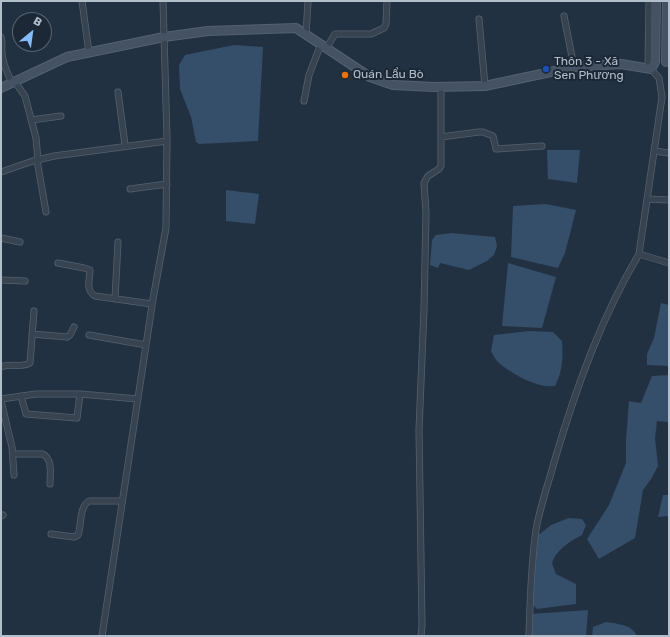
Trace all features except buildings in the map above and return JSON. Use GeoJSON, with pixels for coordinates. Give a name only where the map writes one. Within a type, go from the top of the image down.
{"type":"FeatureCollection","features":[{"type":"Feature","properties":{"kind":"street"},"geometry":{"type":"LineString","coordinates":[[82,1],[89,53]]}},
{"type":"Feature","properties":{"kind":"street"},"geometry":{"type":"LineString","coordinates":[[102,636],[152,304],[166,228],[167,141],[163,1]]}},
{"type":"Feature","properties":{"kind":"street"},"geometry":{"type":"LineString","coordinates":[[306,35],[308,1]]}},
{"type":"Feature","properties":{"kind":"street"},"geometry":{"type":"LineString","coordinates":[[304,101],[309,75],[324,46],[335,34],[371,34],[384,28],[386,24],[387,1]]}},
{"type":"Feature","properties":{"kind":"street"},"geometry":{"type":"LineString","coordinates":[[529,636],[537,529],[561,438],[590,351],[623,281],[638,254],[662,97],[659,78],[651,66],[649,1]]}},
{"type":"Feature","properties":{"kind":"street"},"geometry":{"type":"LineString","coordinates":[[651,66],[656,1]]}},
{"type":"Feature","properties":{"kind":"street"},"geometry":{"type":"LineString","coordinates":[[1,88],[67,57],[164,37],[208,31],[296,28],[370,77],[393,85],[441,87],[485,86],[574,67],[622,64],[651,66],[668,62],[667,1]]}},
{"type":"Feature","properties":{"kind":"street"},"geometry":{"type":"LineString","coordinates":[[564,16],[574,67]]}},
{"type":"Feature","properties":{"kind":"street"},"geometry":{"type":"LineString","coordinates":[[479,19],[485,86]]}},
{"type":"Feature","properties":{"kind":"street"},"geometry":{"type":"LineString","coordinates":[[1,37],[3,43],[3,58],[13,82],[25,96],[36,138],[37,160],[46,212]]}},
{"type":"Feature","properties":{"kind":"street"},"geometry":{"type":"LineString","coordinates":[[421,636],[419,430],[425,294],[426,213],[424,183],[428,176],[440,168],[441,87]]}},
{"type":"Feature","properties":{"kind":"street"},"geometry":{"type":"LineString","coordinates":[[118,92],[125,145]]}},
{"type":"Feature","properties":{"kind":"street"},"geometry":{"type":"LineString","coordinates":[[31,120],[61,116]]}},
{"type":"Feature","properties":{"kind":"street"},"geometry":{"type":"LineString","coordinates":[[441,137],[483,132],[493,136],[496,149],[542,146]]}},
{"type":"Feature","properties":{"kind":"street"},"geometry":{"type":"LineString","coordinates":[[1,172],[37,160],[125,145],[167,141]]}},
{"type":"Feature","properties":{"kind":"street"},"geometry":{"type":"LineString","coordinates":[[654,151],[669,153]]}},
{"type":"Feature","properties":{"kind":"street"},"geometry":{"type":"LineString","coordinates":[[130,189],[166,184]]}},
{"type":"Feature","properties":{"kind":"street"},"geometry":{"type":"LineString","coordinates":[[647,199],[669,200]]}},
{"type":"Feature","properties":{"kind":"street"},"geometry":{"type":"LineString","coordinates":[[1,238],[20,242]]}},
{"type":"Feature","properties":{"kind":"street"},"geometry":{"type":"LineString","coordinates":[[116,299],[118,242]]}},
{"type":"Feature","properties":{"kind":"street"},"geometry":{"type":"LineString","coordinates":[[638,254],[669,263]]}},
{"type":"Feature","properties":{"kind":"street"},"geometry":{"type":"LineString","coordinates":[[58,263],[88,269],[90,272],[88,282],[92,294],[152,304]]}},
{"type":"Feature","properties":{"kind":"street"},"geometry":{"type":"LineString","coordinates":[[1,280],[25,281]]}},
{"type":"Feature","properties":{"kind":"street"},"geometry":{"type":"LineString","coordinates":[[1,367],[11,364],[24,365],[30,363],[34,311]]}},
{"type":"Feature","properties":{"kind":"street"},"geometry":{"type":"LineString","coordinates":[[32,334],[67,337],[70,335],[74,327]]}},
{"type":"Feature","properties":{"kind":"street"},"geometry":{"type":"LineString","coordinates":[[89,335],[146,345]]}},
{"type":"Feature","properties":{"kind":"street"},"geometry":{"type":"LineString","coordinates":[[14,475],[13,454],[1,400],[36,394],[80,394],[138,398]]}},
{"type":"Feature","properties":{"kind":"street"},"geometry":{"type":"LineString","coordinates":[[21,396],[26,414],[77,418],[80,394]]}},
{"type":"Feature","properties":{"kind":"street"},"geometry":{"type":"LineString","coordinates":[[13,454],[43,454],[46,456],[50,460],[50,484]]}},
{"type":"Feature","properties":{"kind":"street"},"geometry":{"type":"LineString","coordinates":[[51,534],[74,537],[78,535],[80,532],[83,507],[89,501],[122,501]]}},
{"type":"Feature","properties":{"kind":"water"},"geometry":{"type":"Polygon","coordinates":[[[234,45],[263,47],[258,141],[199,144],[196,142],[191,117],[180,89],[179,65],[185,55],[234,45]]]}},
{"type":"Feature","properties":{"kind":"water"},"geometry":{"type":"Polygon","coordinates":[[[547,150],[580,150],[577,183],[548,179],[547,150]]]}},
{"type":"Feature","properties":{"kind":"water"},"geometry":{"type":"Polygon","coordinates":[[[226,190],[259,194],[255,224],[226,221],[226,190]]]}},
{"type":"Feature","properties":{"kind":"water"},"geometry":{"type":"Polygon","coordinates":[[[546,204],[576,210],[565,253],[558,268],[511,257],[513,206],[546,204]]]}},
{"type":"Feature","properties":{"kind":"water"},"geometry":{"type":"Polygon","coordinates":[[[451,233],[495,237],[497,246],[494,255],[487,261],[469,270],[440,263],[438,268],[430,265],[432,240],[436,235],[451,233]]]}},
{"type":"Feature","properties":{"kind":"water"},"geometry":{"type":"Polygon","coordinates":[[[508,263],[556,277],[542,328],[502,326],[508,263]]]}},
{"type":"Feature","properties":{"kind":"water"},"geometry":{"type":"Polygon","coordinates":[[[661,303],[669,305],[669,366],[647,365],[647,354],[654,338],[661,303]]]}},
{"type":"Feature","properties":{"kind":"water"},"geometry":{"type":"Polygon","coordinates":[[[529,331],[553,332],[562,341],[562,364],[560,375],[555,386],[533,383],[517,375],[498,362],[491,351],[494,335],[529,331]]]}},
{"type":"Feature","properties":{"kind":"water"},"geometry":{"type":"Polygon","coordinates":[[[669,375],[669,422],[657,421],[655,438],[658,466],[643,490],[635,538],[599,559],[587,539],[609,505],[626,463],[629,401],[641,403],[652,376],[669,375]]]}},
{"type":"Feature","properties":{"kind":"water"},"geometry":{"type":"Polygon","coordinates":[[[663,495],[669,495],[669,516],[658,517],[663,495]]]}},
{"type":"Feature","properties":{"kind":"water"},"geometry":{"type":"Polygon","coordinates":[[[569,518],[582,519],[586,525],[582,535],[568,543],[560,550],[552,563],[556,574],[576,584],[576,604],[537,609],[530,600],[537,536],[551,525],[569,518]]]}},
{"type":"Feature","properties":{"kind":"water"},"geometry":{"type":"Polygon","coordinates":[[[588,610],[586,636],[528,636],[530,614],[588,610]]]}},
{"type":"Feature","properties":{"kind":"water"},"geometry":{"type":"Polygon","coordinates":[[[606,622],[628,627],[635,632],[637,636],[592,636],[593,627],[606,622]]]}},
{"type":"Feature","properties":{"kind":"place","name":"Thôn 3 - Xã Sen Phương"},"geometry":{"type":"Point","coordinates":[546,69]}},
{"type":"Feature","properties":{"kind":"place","name":"Quán Lẩu Bò"},"geometry":{"type":"Point","coordinates":[345,75]}}]}
